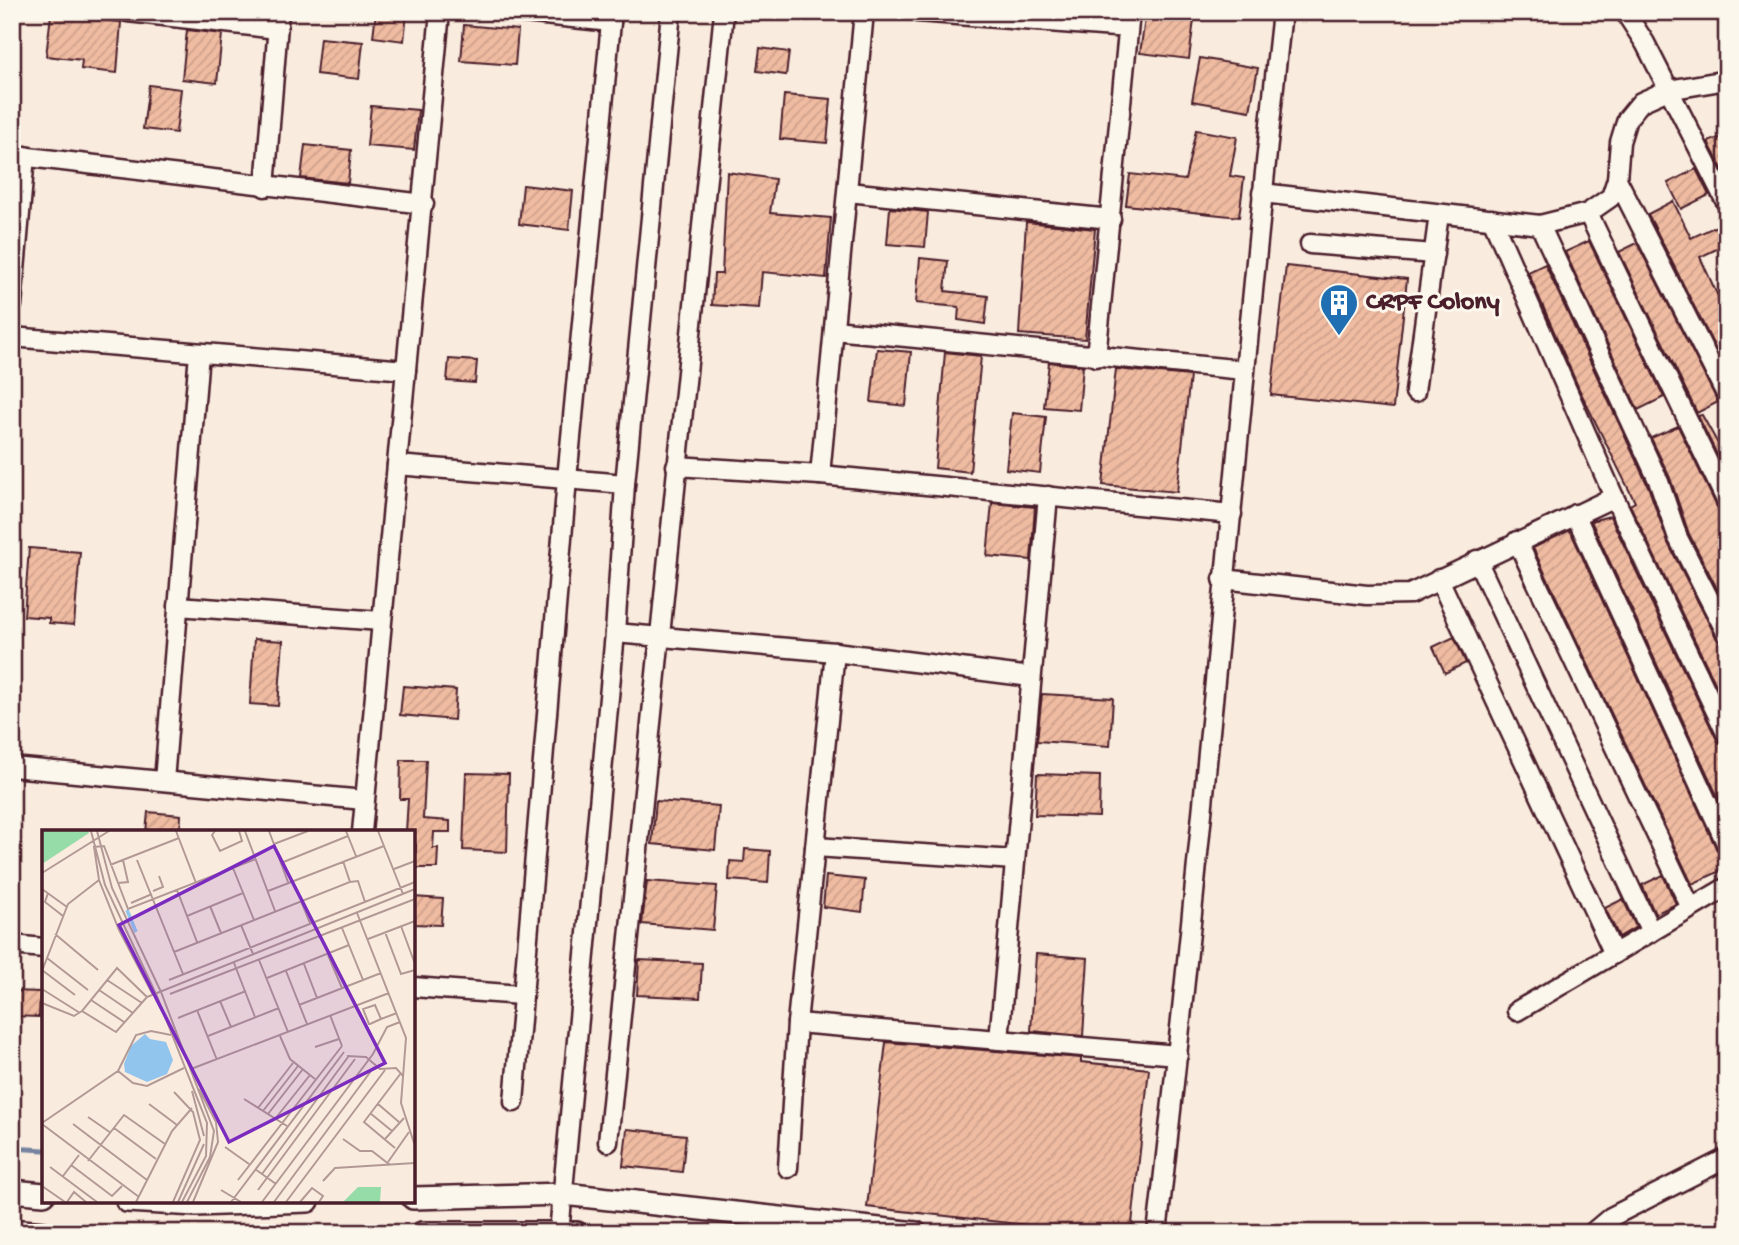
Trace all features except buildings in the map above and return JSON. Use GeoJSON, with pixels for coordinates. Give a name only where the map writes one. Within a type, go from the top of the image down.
{"type":"FeatureCollection","features":[{"type":"Feature","properties":{"kind":"main road"},"geometry":{"type":"LineString","coordinates":[[12,1191],[42,1194]]}},
{"type":"Feature","properties":{"kind":"main road"},"geometry":{"type":"LineString","coordinates":[[415,1198],[564,1194],[916,1233]]}},
{"type":"Feature","properties":{"kind":"main road"},"geometry":{"type":"LineString","coordinates":[[162,1203],[252,1203]]}},
{"type":"Feature","properties":{"kind":"main road"},"geometry":{"type":"LineString","coordinates":[[12,1230],[43,1233]]}},
{"type":"Feature","properties":{"kind":"main road"},"geometry":{"type":"LineString","coordinates":[[422,1233],[565,1232]]}},
{"type":"Feature","properties":{"kind":"street"},"geometry":{"type":"LineString","coordinates":[[131,12],[278,21],[265,187]]}},
{"type":"Feature","properties":{"kind":"street"},"geometry":{"type":"LineString","coordinates":[[362,830],[424,204],[440,12]]}},
{"type":"Feature","properties":{"kind":"street"},"geometry":{"type":"LineString","coordinates":[[514,1102],[567,479],[612,17],[515,12]]}},
{"type":"Feature","properties":{"kind":"street"},"geometry":{"type":"LineString","coordinates":[[565,1232],[564,1194],[615,633],[625,484],[671,12]]}},
{"type":"Feature","properties":{"kind":"street"},"geometry":{"type":"LineString","coordinates":[[608,1142],[662,638],[676,466],[724,12]]}},
{"type":"Feature","properties":{"kind":"street"},"geometry":{"type":"LineString","coordinates":[[820,475],[864,12]]}},
{"type":"Feature","properties":{"kind":"street"},"geometry":{"type":"LineString","coordinates":[[917,12],[1129,20],[1096,358]]}},
{"type":"Feature","properties":{"kind":"street"},"geometry":{"type":"LineString","coordinates":[[1157,1233],[1178,1055],[1223,579],[1232,514],[1244,370],[1282,12]]}},
{"type":"Feature","properties":{"kind":"street"},"geometry":{"type":"LineString","coordinates":[[1625,12],[1727,204]]}},
{"type":"Feature","properties":{"kind":"street"},"geometry":{"type":"LineString","coordinates":[[1262,193],[1541,225],[1588,213],[1611,197],[1618,179],[1620,142],[1627,119],[1641,102],[1668,90],[1727,80]]}},
{"type":"Feature","properties":{"kind":"street"},"geometry":{"type":"LineString","coordinates":[[12,305],[19,156],[424,204]]}},
{"type":"Feature","properties":{"kind":"street"},"geometry":{"type":"LineString","coordinates":[[1618,179],[1727,396]]}},
{"type":"Feature","properties":{"kind":"street"},"geometry":{"type":"LineString","coordinates":[[848,191],[1111,219]]}},
{"type":"Feature","properties":{"kind":"street"},"geometry":{"type":"LineString","coordinates":[[1588,213],[1727,502]]}},
{"type":"Feature","properties":{"kind":"street"},"geometry":{"type":"LineString","coordinates":[[1415,392],[1439,214]]}},
{"type":"Feature","properties":{"kind":"street"},"geometry":{"type":"LineString","coordinates":[[1492,219],[1614,497],[1727,734]]}},
{"type":"Feature","properties":{"kind":"street"},"geometry":{"type":"LineString","coordinates":[[1541,225],[1660,482],[1678,538],[1727,634]]}},
{"type":"Feature","properties":{"kind":"street"},"geometry":{"type":"LineString","coordinates":[[1310,244],[1434,254]]}},
{"type":"Feature","properties":{"kind":"street"},"geometry":{"type":"LineString","coordinates":[[834,330],[1096,358],[1244,370]]}},
{"type":"Feature","properties":{"kind":"street"},"geometry":{"type":"LineString","coordinates":[[12,337],[406,370]]}},
{"type":"Feature","properties":{"kind":"street"},"geometry":{"type":"LineString","coordinates":[[164,781],[199,353]]}},
{"type":"Feature","properties":{"kind":"street"},"geometry":{"type":"LineString","coordinates":[[397,465],[625,484]]}},
{"type":"Feature","properties":{"kind":"street"},"geometry":{"type":"LineString","coordinates":[[676,466],[820,475],[1232,514]]}},
{"type":"Feature","properties":{"kind":"street"},"geometry":{"type":"LineString","coordinates":[[999,1040],[1048,496]]}},
{"type":"Feature","properties":{"kind":"street"},"geometry":{"type":"LineString","coordinates":[[1223,579],[1394,597],[1410,594],[1614,497]]}},
{"type":"Feature","properties":{"kind":"street"},"geometry":{"type":"LineString","coordinates":[[1575,514],[1727,845]]}},
{"type":"Feature","properties":{"kind":"street"},"geometry":{"type":"LineString","coordinates":[[1517,541],[1690,908]]}},
{"type":"Feature","properties":{"kind":"street"},"geometry":{"type":"LineString","coordinates":[[1478,561],[1651,932]]}},
{"type":"Feature","properties":{"kind":"street"},"geometry":{"type":"LineString","coordinates":[[1439,579],[1614,954]]}},
{"type":"Feature","properties":{"kind":"street"},"geometry":{"type":"LineString","coordinates":[[178,606],[381,621]]}},
{"type":"Feature","properties":{"kind":"street"},"geometry":{"type":"LineString","coordinates":[[615,633],[835,652],[1031,677]]}},
{"type":"Feature","properties":{"kind":"street"},"geometry":{"type":"LineString","coordinates":[[788,1168],[797,1023],[835,652]]}},
{"type":"Feature","properties":{"kind":"street"},"geometry":{"type":"LineString","coordinates":[[12,766],[364,800]]}},
{"type":"Feature","properties":{"kind":"street"},"geometry":{"type":"LineString","coordinates":[[815,847],[1015,860]]}},
{"type":"Feature","properties":{"kind":"street"},"geometry":{"type":"LineString","coordinates":[[1517,1011],[1727,887]]}},
{"type":"Feature","properties":{"kind":"street"},"geometry":{"type":"LineString","coordinates":[[12,945],[42,948]]}},
{"type":"Feature","properties":{"kind":"street"},"geometry":{"type":"LineString","coordinates":[[415,986],[521,995]]}},
{"type":"Feature","properties":{"kind":"street"},"geometry":{"type":"LineString","coordinates":[[797,1023],[1178,1055]]}},
{"type":"Feature","properties":{"kind":"street"},"geometry":{"type":"LineString","coordinates":[[1592,1233],[1611,1217],[1727,1158]]}},
{"type":"Feature","properties":{"kind":"waterway"},"geometry":{"type":"LineString","coordinates":[[12,1148],[42,1150]]}},
{"type":"Feature","properties":{"kind":"place","name":"CRPF Colony"},"geometry":{"type":"Point","coordinates":[1339,337]}}]}
